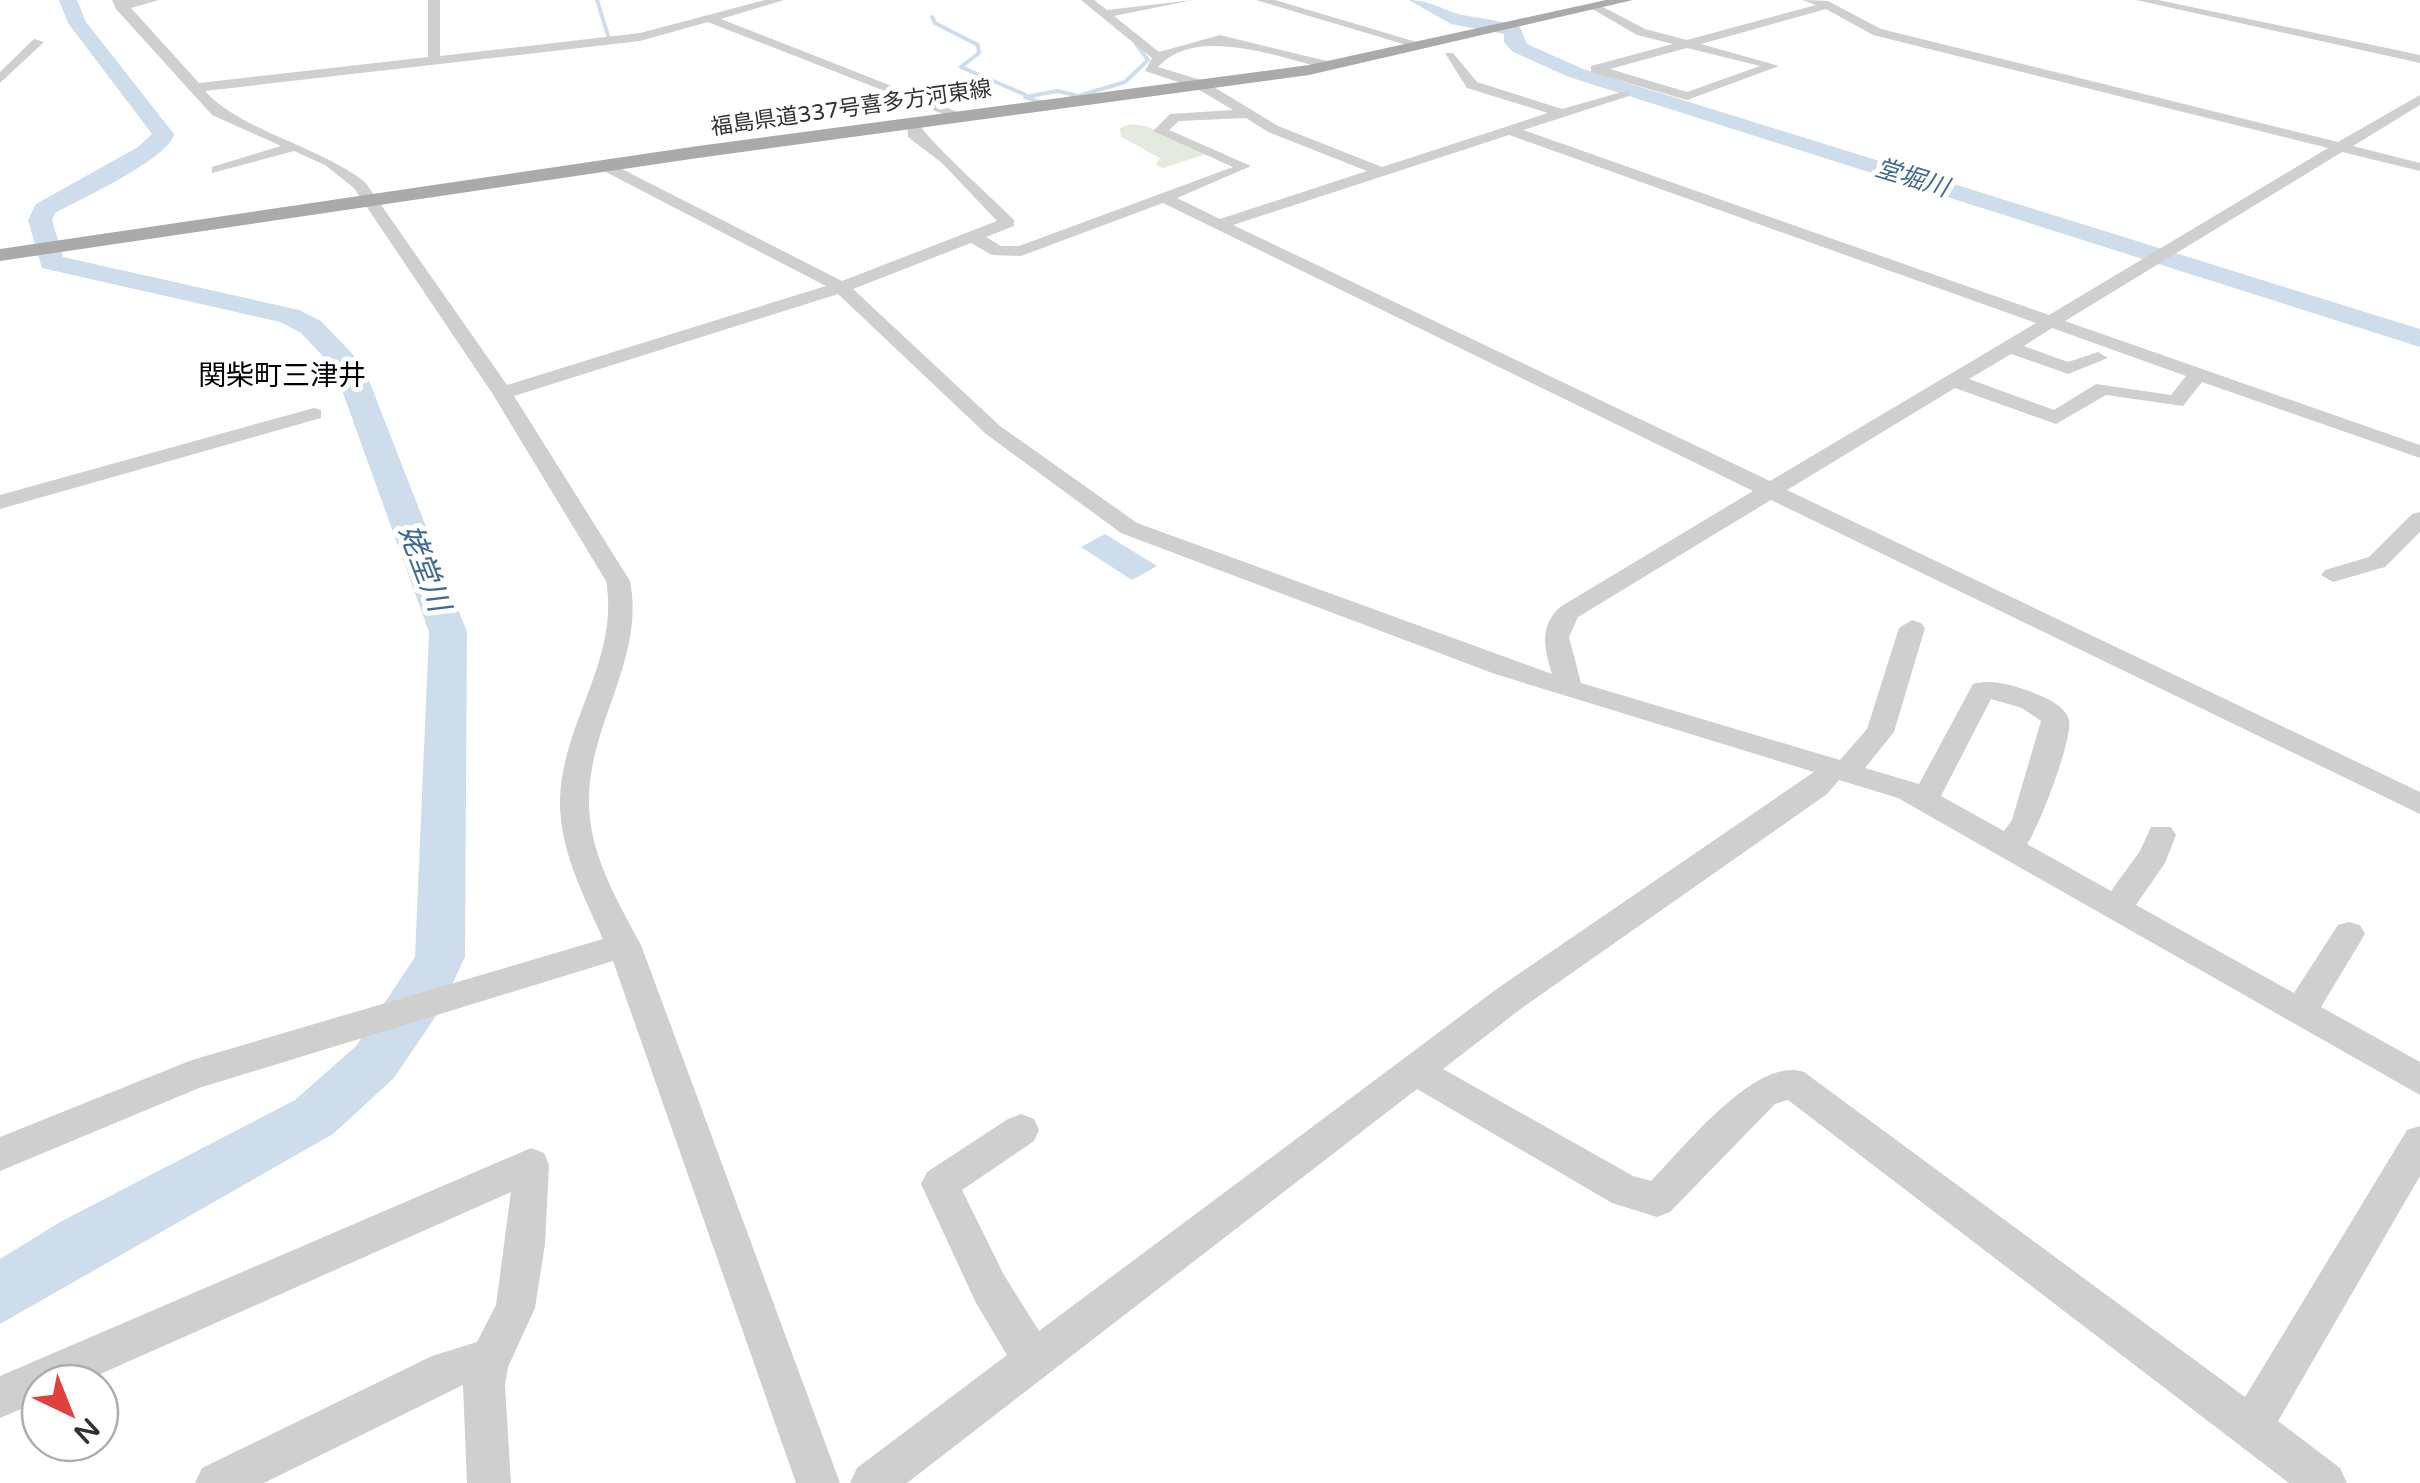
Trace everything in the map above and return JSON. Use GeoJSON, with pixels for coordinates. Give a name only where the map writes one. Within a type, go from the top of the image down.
{"type":"FeatureCollection","features":[{"type":"Feature","properties":{"kind":"main road","name":"福島県道337号喜多方河東線"},"geometry":{"type":"LineString","coordinates":[[3,255],[605,166],[1330,66],[1626,0]]}},
{"type":"Feature","properties":{"kind":"street"},"geometry":{"type":"LineString","coordinates":[[119,3],[154,0]]}},
{"type":"Feature","properties":{"kind":"street"},"geometry":{"type":"LineString","coordinates":[[434,0],[434,60]]}},
{"type":"Feature","properties":{"kind":"street"},"geometry":{"type":"LineString","coordinates":[[193,88],[640,37],[778,0]]}},
{"type":"Feature","properties":{"kind":"street"},"geometry":{"type":"LineString","coordinates":[[1087,0],[1157,56]]}},
{"type":"Feature","properties":{"kind":"street"},"geometry":{"type":"LineString","coordinates":[[1105,14],[1188,0]]}},
{"type":"Feature","properties":{"kind":"street"},"geometry":{"type":"LineString","coordinates":[[1262,0],[1424,46]]}},
{"type":"Feature","properties":{"kind":"street"},"geometry":{"type":"LineString","coordinates":[[1808,0],[1826,3],[1877,32],[2420,168]]}},
{"type":"Feature","properties":{"kind":"street"},"geometry":{"type":"LineString","coordinates":[[2142,0],[2420,58]]}},
{"type":"Feature","properties":{"kind":"street"},"geometry":{"type":"LineString","coordinates":[[119,3],[193,88],[224,117],[341,169],[372,200],[371,207],[410,252],[453,325],[502,393],[624,596],[624,623],[582,743],[573,796],[585,860],[625,945],[818,1483]]}},
{"type":"Feature","properties":{"kind":"street"},"geometry":{"type":"LineString","coordinates":[[1595,7],[1633,29],[1683,44],[1773,66],[1687,96],[1596,69],[1683,44],[1826,3]]}},
{"type":"Feature","properties":{"kind":"street"},"geometry":{"type":"LineString","coordinates":[[708,18],[961,116]]}},
{"type":"Feature","properties":{"kind":"street"},"geometry":{"type":"LineString","coordinates":[[1157,56],[1220,39],[1330,66]]}},
{"type":"Feature","properties":{"kind":"street"},"geometry":{"type":"LineString","coordinates":[[0,78],[38,42]]}},
{"type":"Feature","properties":{"kind":"street"},"geometry":{"type":"LineString","coordinates":[[1157,56],[1151,69],[1197,84],[1273,129],[1382,172]]}},
{"type":"Feature","properties":{"kind":"street"},"geometry":{"type":"LineString","coordinates":[[1449,56],[1472,85],[1561,113]]}},
{"type":"Feature","properties":{"kind":"street"},"geometry":{"type":"LineString","coordinates":[[1220,224],[1624,93]]}},
{"type":"Feature","properties":{"kind":"street"},"geometry":{"type":"LineString","coordinates":[[1570,688],[1555,633],[1560,618],[2420,99]]}},
{"type":"Feature","properties":{"kind":"street"},"geometry":{"type":"LineString","coordinates":[[973,237],[998,251],[1017,252],[1244,166],[1160,132],[1169,120],[1247,114]]}},
{"type":"Feature","properties":{"kind":"street"},"geometry":{"type":"LineString","coordinates":[[502,393],[841,287],[1008,220],[913,134],[912,123]]}},
{"type":"Feature","properties":{"kind":"street"},"geometry":{"type":"LineString","coordinates":[[1508,130],[2420,452]]}},
{"type":"Feature","properties":{"kind":"street"},"geometry":{"type":"LineString","coordinates":[[217,170],[293,146]]}},
{"type":"Feature","properties":{"kind":"street"},"geometry":{"type":"LineString","coordinates":[[605,166],[841,287],[993,430],[1129,528],[1284,583],[1387,626],[1924,799],[2420,1080]]}},
{"type":"Feature","properties":{"kind":"street"},"geometry":{"type":"LineString","coordinates":[[1160,196],[2420,804]]}},
{"type":"Feature","properties":{"kind":"street"},"geometry":{"type":"LineString","coordinates":[[2010,347],[2068,368],[2098,358]]}},
{"type":"Feature","properties":{"kind":"street"},"geometry":{"type":"LineString","coordinates":[[1954,380],[2056,418],[2104,388],[2176,402],[2199,374]]}},
{"type":"Feature","properties":{"kind":"street"},"geometry":{"type":"LineString","coordinates":[[0,502],[314,414]]}},
{"type":"Feature","properties":{"kind":"street"},"geometry":{"type":"LineString","coordinates":[[2334,575],[2377,562],[2420,519]]}},
{"type":"Feature","properties":{"kind":"street"},"geometry":{"type":"LineString","coordinates":[[872,1483],[1550,969],[1840,769],[1880,732],[1912,628]]}},
{"type":"Feature","properties":{"kind":"street"},"geometry":{"type":"LineString","coordinates":[[1924,799],[1982,690],[1996,690],[2044,708],[2055,718],[2055,728],[2026,823],[2009,846]]}},
{"type":"Feature","properties":{"kind":"street"},"geometry":{"type":"LineString","coordinates":[[2117,908],[2154,855],[2160,835]]}},
{"type":"Feature","properties":{"kind":"street"},"geometry":{"type":"LineString","coordinates":[[2300,1012],[2349,934]]}},
{"type":"Feature","properties":{"kind":"street"},"geometry":{"type":"LineString","coordinates":[[0,1154],[192,1076],[625,945]]}},
{"type":"Feature","properties":{"kind":"street"},"geometry":{"type":"LineString","coordinates":[[1416,1072],[1625,1192],[1657,1200],[1763,1093],[1792,1083],[2325,1483]]}},
{"type":"Feature","properties":{"kind":"street"},"geometry":{"type":"LineString","coordinates":[[1021,1130],[940,1184],[990,1289],[1034,1361]]}},
{"type":"Feature","properties":{"kind":"street"},"geometry":{"type":"LineString","coordinates":[[2251,1426],[2420,1142]]}},
{"type":"Feature","properties":{"kind":"street"},"geometry":{"type":"LineString","coordinates":[[0,1397],[531,1165],[526,1244],[514,1308],[488,1364],[484,1385],[488,1483]]}},
{"type":"Feature","properties":{"kind":"street"},"geometry":{"type":"LineString","coordinates":[[218,1483],[447,1371],[469,1362],[488,1364]]}},
{"type":"Feature","properties":{"kind":"shaded area"},"geometry":{"type":"Polygon","coordinates":[[[1130,124],[1146,126],[1207,154],[1163,168],[1156,165],[1160,158],[1121,137],[1120,128],[1130,124]]]}},
{"type":"Feature","properties":{"kind":"water"},"geometry":{"type":"Polygon","coordinates":[[[1105,534],[1157,566],[1132,580],[1081,547],[1105,534]]]}},
{"type":"Feature","properties":{"kind":"waterway","name":"姥堂川"},"geometry":{"type":"LineString","coordinates":[[0,1294],[83,1241],[314,1117],[375,1062],[422,995],[440,957],[448,632],[348,365],[311,327],[289,316],[51,262],[40,220],[45,209],[146,152],[162,141],[163,134],[77,23],[68,0]]}},
{"type":"Feature","properties":{"kind":"waterway"},"geometry":{"type":"LineString","coordinates":[[597,0],[609,39]]}},
{"type":"Feature","properties":{"kind":"waterway","name":"堂堀川"},"geometry":{"type":"LineString","coordinates":[[1418,0],[1457,20],[1492,23],[1513,31],[1513,42],[1520,48],[1576,73],[2420,338]]}},
{"type":"Feature","properties":{"kind":"waterway"},"geometry":{"type":"LineString","coordinates":[[932,17],[935,23],[978,45],[979,53],[961,67],[1026,95]]}},
{"type":"Feature","properties":{"kind":"waterway"},"geometry":{"type":"LineString","coordinates":[[1068,99],[1125,82],[1148,60],[1136,44]]}},
{"type":"Feature","properties":{"kind":"waterway"},"geometry":{"type":"LineString","coordinates":[[1045,104],[1025,97],[1057,91],[1075,95]]}},
{"type":"Feature","properties":{"kind":"district","name":"関柴町三津井"},"geometry":{"type":"Point","coordinates":[282,376]}}]}
